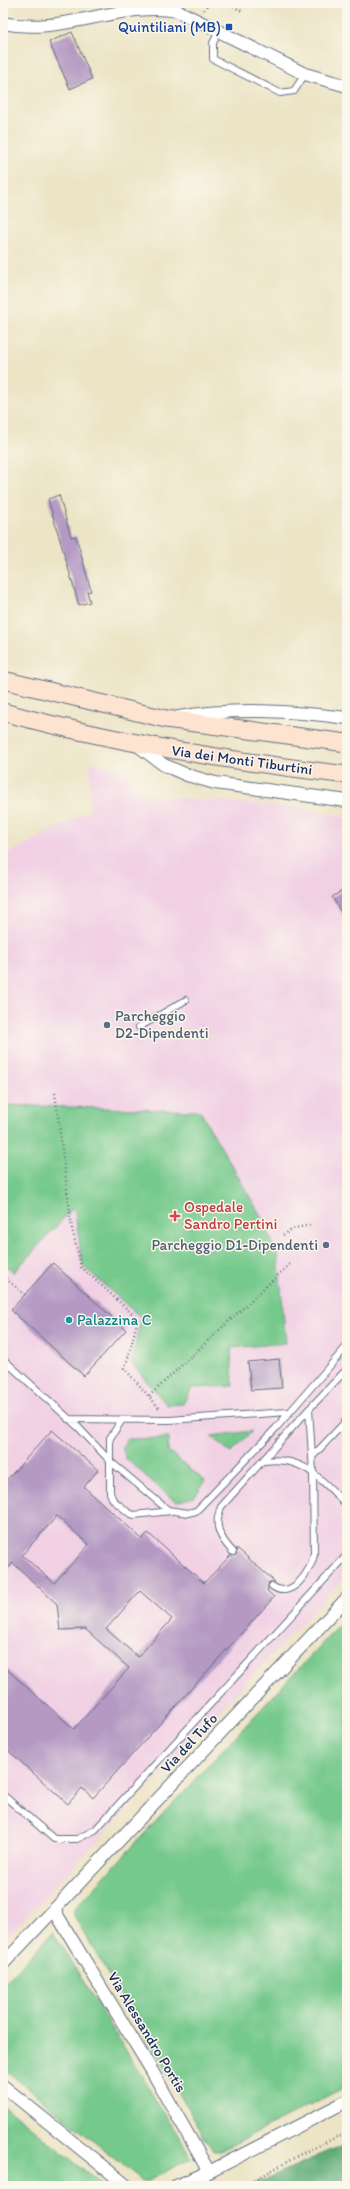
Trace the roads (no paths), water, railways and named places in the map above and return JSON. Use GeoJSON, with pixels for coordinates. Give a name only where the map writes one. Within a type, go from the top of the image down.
{"type":"FeatureCollection","features":[{"type":"Feature","properties":{"kind":"main road","name":"Via dei Monti Tiburtini"},"geometry":{"type":"LineString","coordinates":[[3,680],[166,719],[347,743]]}},
{"type":"Feature","properties":{"kind":"main road","name":"Via dei Monti Tiburtini"},"geometry":{"type":"LineString","coordinates":[[3,712],[136,744],[188,754],[347,775]]}},
{"type":"Feature","properties":{"kind":"street"},"geometry":{"type":"LineString","coordinates":[[3,23],[20,25],[42,24],[133,6],[155,5],[178,11],[305,74],[347,86]]}},
{"type":"Feature","properties":{"kind":"street","name":"Via dei Monti Tiburtini"},"geometry":{"type":"LineString","coordinates":[[166,719],[211,713],[280,712],[347,718]]}},
{"type":"Feature","properties":{"kind":"street","name":"Via dei Monti Tiburtini"},"geometry":{"type":"LineString","coordinates":[[136,744],[164,765],[187,775],[215,783],[347,801]]}},
{"type":"Feature","properties":{"kind":"street","name":"Via del Tufo"},"geometry":{"type":"LineString","coordinates":[[3,1964],[347,1598]]}},
{"type":"Feature","properties":{"kind":"street","name":"Via Alessandro Portis"},"geometry":{"type":"LineString","coordinates":[[54,1910],[152,2071],[209,2172]]}},
{"type":"Feature","properties":{"kind":"street"},"geometry":{"type":"LineString","coordinates":[[3,2086],[127,2186]]}},
{"type":"Feature","properties":{"kind":"street"},"geometry":{"type":"LineString","coordinates":[[176,2186],[209,2172],[347,2101]]}},
{"type":"Feature","properties":{"kind":"lane"},"geometry":{"type":"LineString","coordinates":[[219,32],[212,43],[213,59],[280,93],[294,91],[305,74]]}},
{"type":"Feature","properties":{"kind":"lane"},"geometry":{"type":"LineString","coordinates":[[139,1027],[186,1000]]}},
{"type":"Feature","properties":{"kind":"lane"},"geometry":{"type":"LineString","coordinates":[[3,1359],[68,1419],[111,1462],[168,1510],[188,1513],[196,1512],[276,1428],[288,1412],[347,1346]]}},
{"type":"Feature","properties":{"kind":"lane"},"geometry":{"type":"LineString","coordinates":[[233,1552],[223,1542],[217,1528],[216,1517],[221,1506],[347,1369]]}},
{"type":"Feature","properties":{"kind":"lane"},"geometry":{"type":"LineString","coordinates":[[272,1586],[276,1589],[285,1590],[298,1583],[312,1565],[314,1555],[313,1472],[309,1409]]}},
{"type":"Feature","properties":{"kind":"lane"},"geometry":{"type":"LineString","coordinates":[[68,1419],[169,1420],[288,1412]]}},
{"type":"Feature","properties":{"kind":"lane"},"geometry":{"type":"LineString","coordinates":[[122,1420],[110,1438],[110,1493],[113,1500],[128,1513],[173,1511]]}},
{"type":"Feature","properties":{"kind":"lane"},"geometry":{"type":"LineString","coordinates":[[312,1457],[347,1420]]}},
{"type":"Feature","properties":{"kind":"lane"},"geometry":{"type":"LineString","coordinates":[[264,1461],[290,1460],[313,1472],[347,1505]]}},
{"type":"Feature","properties":{"kind":"lane"},"geometry":{"type":"LineString","coordinates":[[3,1795],[54,1839],[77,1839],[95,1830],[347,1555]]}},
{"type":"Feature","properties":{"kind":"place","name":"Quintiliani (MB)"},"geometry":{"type":"Point","coordinates":[229,27]}},
{"type":"Feature","properties":{"kind":"place","name":"Parcheggio D2-Dipendenti"},"geometry":{"type":"Point","coordinates":[107,1025]}},
{"type":"Feature","properties":{"kind":"place","name":"Ospedale Sandro Pertini"},"geometry":{"type":"Point","coordinates":[175,1216]}},
{"type":"Feature","properties":{"kind":"place","name":"Parcheggio D1-Dipendenti"},"geometry":{"type":"Point","coordinates":[326,1245]}},
{"type":"Feature","properties":{"kind":"place","name":"Palazzina C"},"geometry":{"type":"Point","coordinates":[69,1320]}}]}
